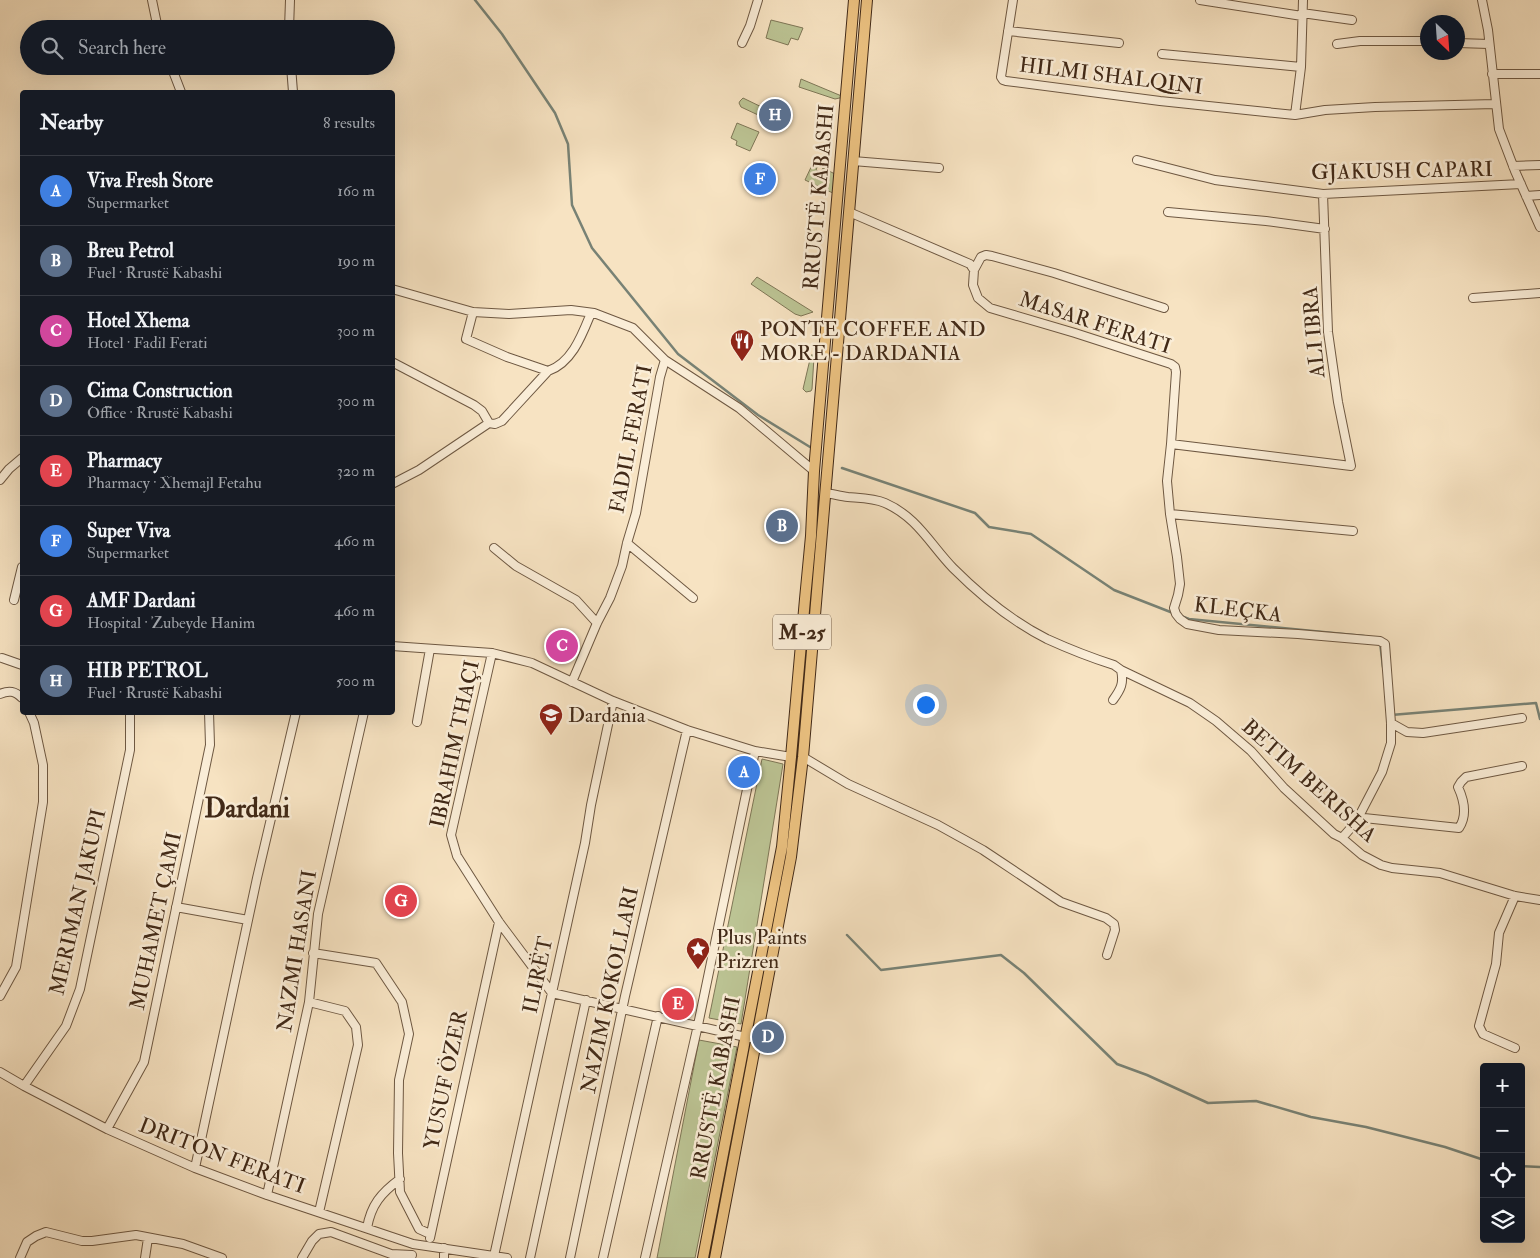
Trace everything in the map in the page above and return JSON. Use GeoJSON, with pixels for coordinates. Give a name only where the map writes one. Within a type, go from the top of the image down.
{"type":"FeatureCollection","features":[{"type":"Feature","properties":{"kind":"main road","name":"RRUSTË KABASHI"},"geometry":{"type":"LineString","coordinates":[[703,1258],[782,847],[811,536],[814,471],[854,0]]}},
{"type":"Feature","properties":{"kind":"main road","name":"RRUSTË KABASHI"},"geometry":{"type":"LineString","coordinates":[[715,1258],[793,847],[803,757],[867,0]]}},
{"type":"Feature","properties":{"kind":"street"},"geometry":{"type":"LineString","coordinates":[[152,0],[156,20]]}},
{"type":"Feature","properties":{"kind":"street"},"geometry":{"type":"LineString","coordinates":[[289,20],[290,0]]}},
{"type":"Feature","properties":{"kind":"street"},"geometry":{"type":"LineString","coordinates":[[742,42],[750,26],[758,0]]}},
{"type":"Feature","properties":{"kind":"street","name":"HILMI SHALQINI"},"geometry":{"type":"LineString","coordinates":[[1013,0],[1001,77],[1003,80],[1160,101],[1295,115]]}},
{"type":"Feature","properties":{"kind":"street"},"geometry":{"type":"LineString","coordinates":[[1200,0],[1352,20]]}},
{"type":"Feature","properties":{"kind":"street"},"geometry":{"type":"LineString","coordinates":[[1303,0],[1301,67],[1295,115],[1325,110],[1375,107],[1495,104]]}},
{"type":"Feature","properties":{"kind":"street"},"geometry":{"type":"LineString","coordinates":[[1482,0],[1499,129],[1540,227]]}},
{"type":"Feature","properties":{"kind":"street"},"geometry":{"type":"LineString","coordinates":[[1008,30],[1119,43]]}},
{"type":"Feature","properties":{"kind":"street"},"geometry":{"type":"LineString","coordinates":[[1337,44],[1360,41],[1420,41]]}},
{"type":"Feature","properties":{"kind":"street"},"geometry":{"type":"LineString","coordinates":[[1465,42],[1489,44]]}},
{"type":"Feature","properties":{"kind":"street"},"geometry":{"type":"LineString","coordinates":[[1162,54],[1301,67]]}},
{"type":"Feature","properties":{"kind":"street"},"geometry":{"type":"LineString","coordinates":[[1492,74],[1540,74]]}},
{"type":"Feature","properties":{"kind":"street"},"geometry":{"type":"LineString","coordinates":[[174,75],[180,90]]}},
{"type":"Feature","properties":{"kind":"street"},"geometry":{"type":"LineString","coordinates":[[292,75],[293,90]]}},
{"type":"Feature","properties":{"kind":"street"},"geometry":{"type":"LineString","coordinates":[[853,160],[940,168]]}},
{"type":"Feature","properties":{"kind":"street","name":"GJAKUSH CAPARI"},"geometry":{"type":"LineString","coordinates":[[1138,160],[1215,180],[1323,194],[1521,184]]}},
{"type":"Feature","properties":{"kind":"street"},"geometry":{"type":"LineString","coordinates":[[1513,166],[1540,164]]}},
{"type":"Feature","properties":{"kind":"street","name":"ALI IBRA"},"geometry":{"type":"LineString","coordinates":[[1171,444],[1351,466],[1338,402],[1328,332],[1323,194]]}},
{"type":"Feature","properties":{"kind":"street"},"geometry":{"type":"LineString","coordinates":[[1526,196],[1540,195]]}},
{"type":"Feature","properties":{"kind":"street"},"geometry":{"type":"LineString","coordinates":[[849,212],[970,264],[974,270],[981,257],[986,255],[992,256],[1164,308]]}},
{"type":"Feature","properties":{"kind":"street"},"geometry":{"type":"LineString","coordinates":[[1168,212],[1266,221],[1324,230]]}},
{"type":"Feature","properties":{"kind":"street","name":"MASAR FERATI"},"geometry":{"type":"LineString","coordinates":[[974,270],[972,285],[978,298],[990,308],[1084,335],[1171,364],[1176,372],[1171,444]]}},
{"type":"Feature","properties":{"kind":"street","name":"FADIL FERATI"},"geometry":{"type":"LineString","coordinates":[[395,291],[473,312],[509,314],[571,310],[590,313],[633,328],[665,360],[660,377],[636,513],[622,566],[610,598],[597,623],[572,682]]}},
{"type":"Feature","properties":{"kind":"street"},"geometry":{"type":"LineString","coordinates":[[1473,298],[1540,293]]}},
{"type":"Feature","properties":{"kind":"street"},"geometry":{"type":"LineString","coordinates":[[473,312],[466,339],[548,372]]}},
{"type":"Feature","properties":{"kind":"street"},"geometry":{"type":"LineString","coordinates":[[395,482],[419,470],[490,423],[502,422],[548,372],[570,355],[590,313]]}},
{"type":"Feature","properties":{"kind":"street"},"geometry":{"type":"LineString","coordinates":[[665,360],[739,408],[814,471]]}},
{"type":"Feature","properties":{"kind":"street"},"geometry":{"type":"LineString","coordinates":[[395,364],[474,405],[490,423]]}},
{"type":"Feature","properties":{"kind":"street","name":"KLEÇKA"},"geometry":{"type":"LineString","coordinates":[[1171,444],[1167,480],[1180,584],[1174,608],[1176,614],[1187,624],[1219,630],[1380,641],[1385,644],[1392,723]]}},
{"type":"Feature","properties":{"kind":"street"},"geometry":{"type":"LineString","coordinates":[[0,480],[20,460]]}},
{"type":"Feature","properties":{"kind":"street","name":"BETIM BERISHA"},"geometry":{"type":"LineString","coordinates":[[825,493],[884,502],[901,511],[918,525],[953,567],[981,593],[1013,618],[1047,638],[1114,665],[1190,703],[1216,721],[1250,750],[1284,788],[1334,834],[1342,838],[1362,856],[1392,868],[1440,873],[1515,896],[1540,900]]}},
{"type":"Feature","properties":{"kind":"street"},"geometry":{"type":"LineString","coordinates":[[1170,514],[1353,531]]}},
{"type":"Feature","properties":{"kind":"street"},"geometry":{"type":"LineString","coordinates":[[627,543],[693,598]]}},
{"type":"Feature","properties":{"kind":"street"},"geometry":{"type":"LineString","coordinates":[[494,548],[516,566],[576,600],[597,623]]}},
{"type":"Feature","properties":{"kind":"street"},"geometry":{"type":"LineString","coordinates":[[14,600],[20,575]]}},
{"type":"Feature","properties":{"kind":"street"},"geometry":{"type":"LineString","coordinates":[[395,646],[492,653],[532,663],[613,701],[687,730],[755,751],[791,757]]}},
{"type":"Feature","properties":{"kind":"street"},"geometry":{"type":"LineString","coordinates":[[417,722],[430,649]]}},
{"type":"Feature","properties":{"kind":"street","name":"IBRAHIM THAÇI"},"geometry":{"type":"LineString","coordinates":[[492,653],[451,835],[457,856],[499,922],[552,993]]}},
{"type":"Feature","properties":{"kind":"street"},"geometry":{"type":"LineString","coordinates":[[2,658],[20,664]]}},
{"type":"Feature","properties":{"kind":"street"},"geometry":{"type":"LineString","coordinates":[[1113,700],[1122,687],[1123,678],[1121,670]]}},
{"type":"Feature","properties":{"kind":"street"},"geometry":{"type":"LineString","coordinates":[[0,694],[6,691],[14,691],[20,696]]}},
{"type":"Feature","properties":{"kind":"street","name":"ILIRËT"},"geometry":{"type":"LineString","coordinates":[[494,1256],[585,843],[613,701]]}},
{"type":"Feature","properties":{"kind":"street"},"geometry":{"type":"LineString","coordinates":[[0,996],[16,967],[43,802],[43,765],[34,723],[30,715]]}},
{"type":"Feature","properties":{"kind":"street","name":"MERIMAN JAKUPI"},"geometry":{"type":"LineString","coordinates":[[24,1086],[66,1026],[80,989],[130,750],[130,715]]}},
{"type":"Feature","properties":{"kind":"street","name":"MUHAMET ÇAMI"},"geometry":{"type":"LineString","coordinates":[[107,1129],[144,1062],[210,745],[209,715]]}},
{"type":"Feature","properties":{"kind":"street"},"geometry":{"type":"LineString","coordinates":[[195,1168],[248,920],[295,715]]}},
{"type":"Feature","properties":{"kind":"street","name":"NAZMI HASANI"},"geometry":{"type":"LineString","coordinates":[[267,1195],[309,1002],[318,914],[363,715]]}},
{"type":"Feature","properties":{"kind":"street"},"geometry":{"type":"LineString","coordinates":[[1342,838],[1356,822],[1382,772],[1391,743],[1392,723],[1408,732],[1423,733],[1522,718]]}},
{"type":"Feature","properties":{"kind":"street","name":"NAZIM KOKOLLARI"},"geometry":{"type":"LineString","coordinates":[[570,1258],[623,1008],[687,730]]}},
{"type":"Feature","properties":{"kind":"street"},"geometry":{"type":"LineString","coordinates":[[645,1258],[698,1026],[755,751]]}},
{"type":"Feature","properties":{"kind":"street"},"geometry":{"type":"LineString","coordinates":[[803,757],[848,784],[938,825],[984,850],[1061,902],[1106,918],[1114,924],[1115,930],[1107,955]]}},
{"type":"Feature","properties":{"kind":"street"},"geometry":{"type":"LineString","coordinates":[[1356,822],[1364,818],[1459,828],[1462,823],[1464,808],[1463,797],[1458,788],[1466,777],[1522,766]]}},
{"type":"Feature","properties":{"kind":"street"},"geometry":{"type":"LineString","coordinates":[[1515,896],[1500,933],[1496,964],[1479,1026],[1483,1034],[1515,1048]]}},
{"type":"Feature","properties":{"kind":"street"},"geometry":{"type":"LineString","coordinates":[[176,907],[248,920]]}},
{"type":"Feature","properties":{"kind":"street","name":"YUSUF ÖZER"},"geometry":{"type":"LineString","coordinates":[[429,1245],[499,922]]}},
{"type":"Feature","properties":{"kind":"street"},"geometry":{"type":"LineString","coordinates":[[313,953],[376,963],[402,1002],[408,1034],[399,1080],[400,1192],[419,1229],[430,1234]]}},
{"type":"Feature","properties":{"kind":"street"},"geometry":{"type":"LineString","coordinates":[[552,993],[757,1039]]}},
{"type":"Feature","properties":{"kind":"street"},"geometry":{"type":"LineString","coordinates":[[530,1258],[586,1000]]}},
{"type":"Feature","properties":{"kind":"street"},"geometry":{"type":"LineString","coordinates":[[309,1002],[345,1011],[356,1027],[358,1045],[319,1212]]}},
{"type":"Feature","properties":{"kind":"street"},"geometry":{"type":"LineString","coordinates":[[603,1258],[658,1016]]}},
{"type":"Feature","properties":{"kind":"street","name":"DRITON FERATI"},"geometry":{"type":"LineString","coordinates":[[0,1072],[107,1129],[195,1168],[267,1195],[414,1244],[507,1258]]}},
{"type":"Feature","properties":{"kind":"street"},"geometry":{"type":"LineString","coordinates":[[368,1228],[370,1214],[378,1199],[400,1178]]}},
{"type":"Feature","properties":{"kind":"street"},"geometry":{"type":"LineString","coordinates":[[20,1258],[27,1242],[46,1232],[92,1242],[136,1235],[183,1244],[222,1258]]}},
{"type":"Feature","properties":{"kind":"street"},"geometry":{"type":"LineString","coordinates":[[302,1258],[312,1241],[320,1234],[331,1232],[391,1254],[411,1257],[414,1244]]}},
{"type":"Feature","properties":{"kind":"street"},"geometry":{"type":"LineString","coordinates":[[145,1258],[148,1238]]}},
{"type":"Feature","properties":{"kind":"street"},"geometry":{"type":"LineString","coordinates":[[444,1248],[444,1258]]}},
{"type":"Feature","properties":{"kind":"green space"},"geometry":{"type":"Polygon","coordinates":[[[771,20],[803,28],[798,40],[791,38],[788,45],[766,38],[771,20]]]}},
{"type":"Feature","properties":{"kind":"green space"},"geometry":{"type":"Polygon","coordinates":[[[801,79],[844,97],[835,99],[799,87],[801,79]]]}},
{"type":"Feature","properties":{"kind":"green space"},"geometry":{"type":"Polygon","coordinates":[[[743,98],[774,113],[771,121],[741,107],[739,103],[743,98]]]}},
{"type":"Feature","properties":{"kind":"green space"},"geometry":{"type":"Polygon","coordinates":[[[737,123],[759,132],[750,151],[736,145],[737,141],[731,138],[737,123]]]}},
{"type":"Feature","properties":{"kind":"green space"},"geometry":{"type":"Polygon","coordinates":[[[813,163],[818,165],[816,170],[821,172],[823,168],[837,175],[835,194],[805,180],[813,163]]]}},
{"type":"Feature","properties":{"kind":"green space"},"geometry":{"type":"Polygon","coordinates":[[[757,277],[813,312],[801,316],[795,314],[751,284],[757,277]]]}},
{"type":"Feature","properties":{"kind":"green space"},"geometry":{"type":"Polygon","coordinates":[[[811,355],[814,357],[812,389],[806,392],[803,389],[811,355]]]}},
{"type":"Feature","properties":{"kind":"green space"},"geometry":{"type":"Polygon","coordinates":[[[762,759],[783,764],[741,1024],[709,1018],[762,759]]]}},
{"type":"Feature","properties":{"kind":"green space"},"geometry":{"type":"Polygon","coordinates":[[[699,1040],[737,1047],[695,1258],[657,1258],[699,1040]]]}},
{"type":"Feature","properties":{"kind":"waterway"},"geometry":{"type":"LineString","coordinates":[[475,0],[502,34],[555,113],[568,144],[572,205],[592,248],[678,354],[758,415],[810,447]]}},
{"type":"Feature","properties":{"kind":"waterway"},"geometry":{"type":"LineString","coordinates":[[842,468],[975,513],[989,527],[1031,534],[1114,590],[1173,613]]}},
{"type":"Feature","properties":{"kind":"waterway"},"geometry":{"type":"LineString","coordinates":[[1181,616],[1189,619],[1364,636]]}},
{"type":"Feature","properties":{"kind":"waterway"},"geometry":{"type":"LineString","coordinates":[[1380,642],[1383,667]]}},
{"type":"Feature","properties":{"kind":"waterway"},"geometry":{"type":"LineString","coordinates":[[1391,715],[1536,703],[1540,719]]}},
{"type":"Feature","properties":{"kind":"waterway"},"geometry":{"type":"LineString","coordinates":[[847,935],[881,970],[1001,955],[1024,973],[1117,1064],[1147,1075],[1208,1103],[1256,1101],[1311,1117],[1366,1127],[1445,1147],[1480,1159]]}},
{"type":"Feature","properties":{"kind":"waterway"},"geometry":{"type":"LineString","coordinates":[[1525,1166],[1540,1167]]}},
{"type":"Feature","properties":{"kind":"place","name":"HIB PETROL"},"geometry":{"type":"Point","coordinates":[775,115]}},
{"type":"Feature","properties":{"kind":"place","name":"Super Viva"},"geometry":{"type":"Point","coordinates":[760,179]}},
{"type":"Feature","properties":{"kind":"place","name":"PONTE COFFEE AND MORE - DARDANIA"},"geometry":{"type":"Point","coordinates":[742,362]}},
{"type":"Feature","properties":{"kind":"place","name":"Breu Petrol"},"geometry":{"type":"Point","coordinates":[782,526]}},
{"type":"Feature","properties":{"kind":"place","name":"Hotel Xhema"},"geometry":{"type":"Point","coordinates":[562,646]}},
{"type":"Feature","properties":{"kind":"place","name":"Dardania"},"geometry":{"type":"Point","coordinates":[551,736]}},
{"type":"Feature","properties":{"kind":"place","name":"Viva Fresh Store"},"geometry":{"type":"Point","coordinates":[744,772]}},
{"type":"Feature","properties":{"kind":"place","name":"AMF Dardani"},"geometry":{"type":"Point","coordinates":[401,901]}},
{"type":"Feature","properties":{"kind":"place","name":"Plus Paints Prizren"},"geometry":{"type":"Point","coordinates":[698,970]}},
{"type":"Feature","properties":{"kind":"place","name":"Pharmacy"},"geometry":{"type":"Point","coordinates":[678,1004]}},
{"type":"Feature","properties":{"kind":"place","name":"Cima Construction"},"geometry":{"type":"Point","coordinates":[768,1037]}},
{"type":"Feature","properties":{"kind":"district","name":"Dardani"},"geometry":{"type":"Point","coordinates":[247,809]}}]}
